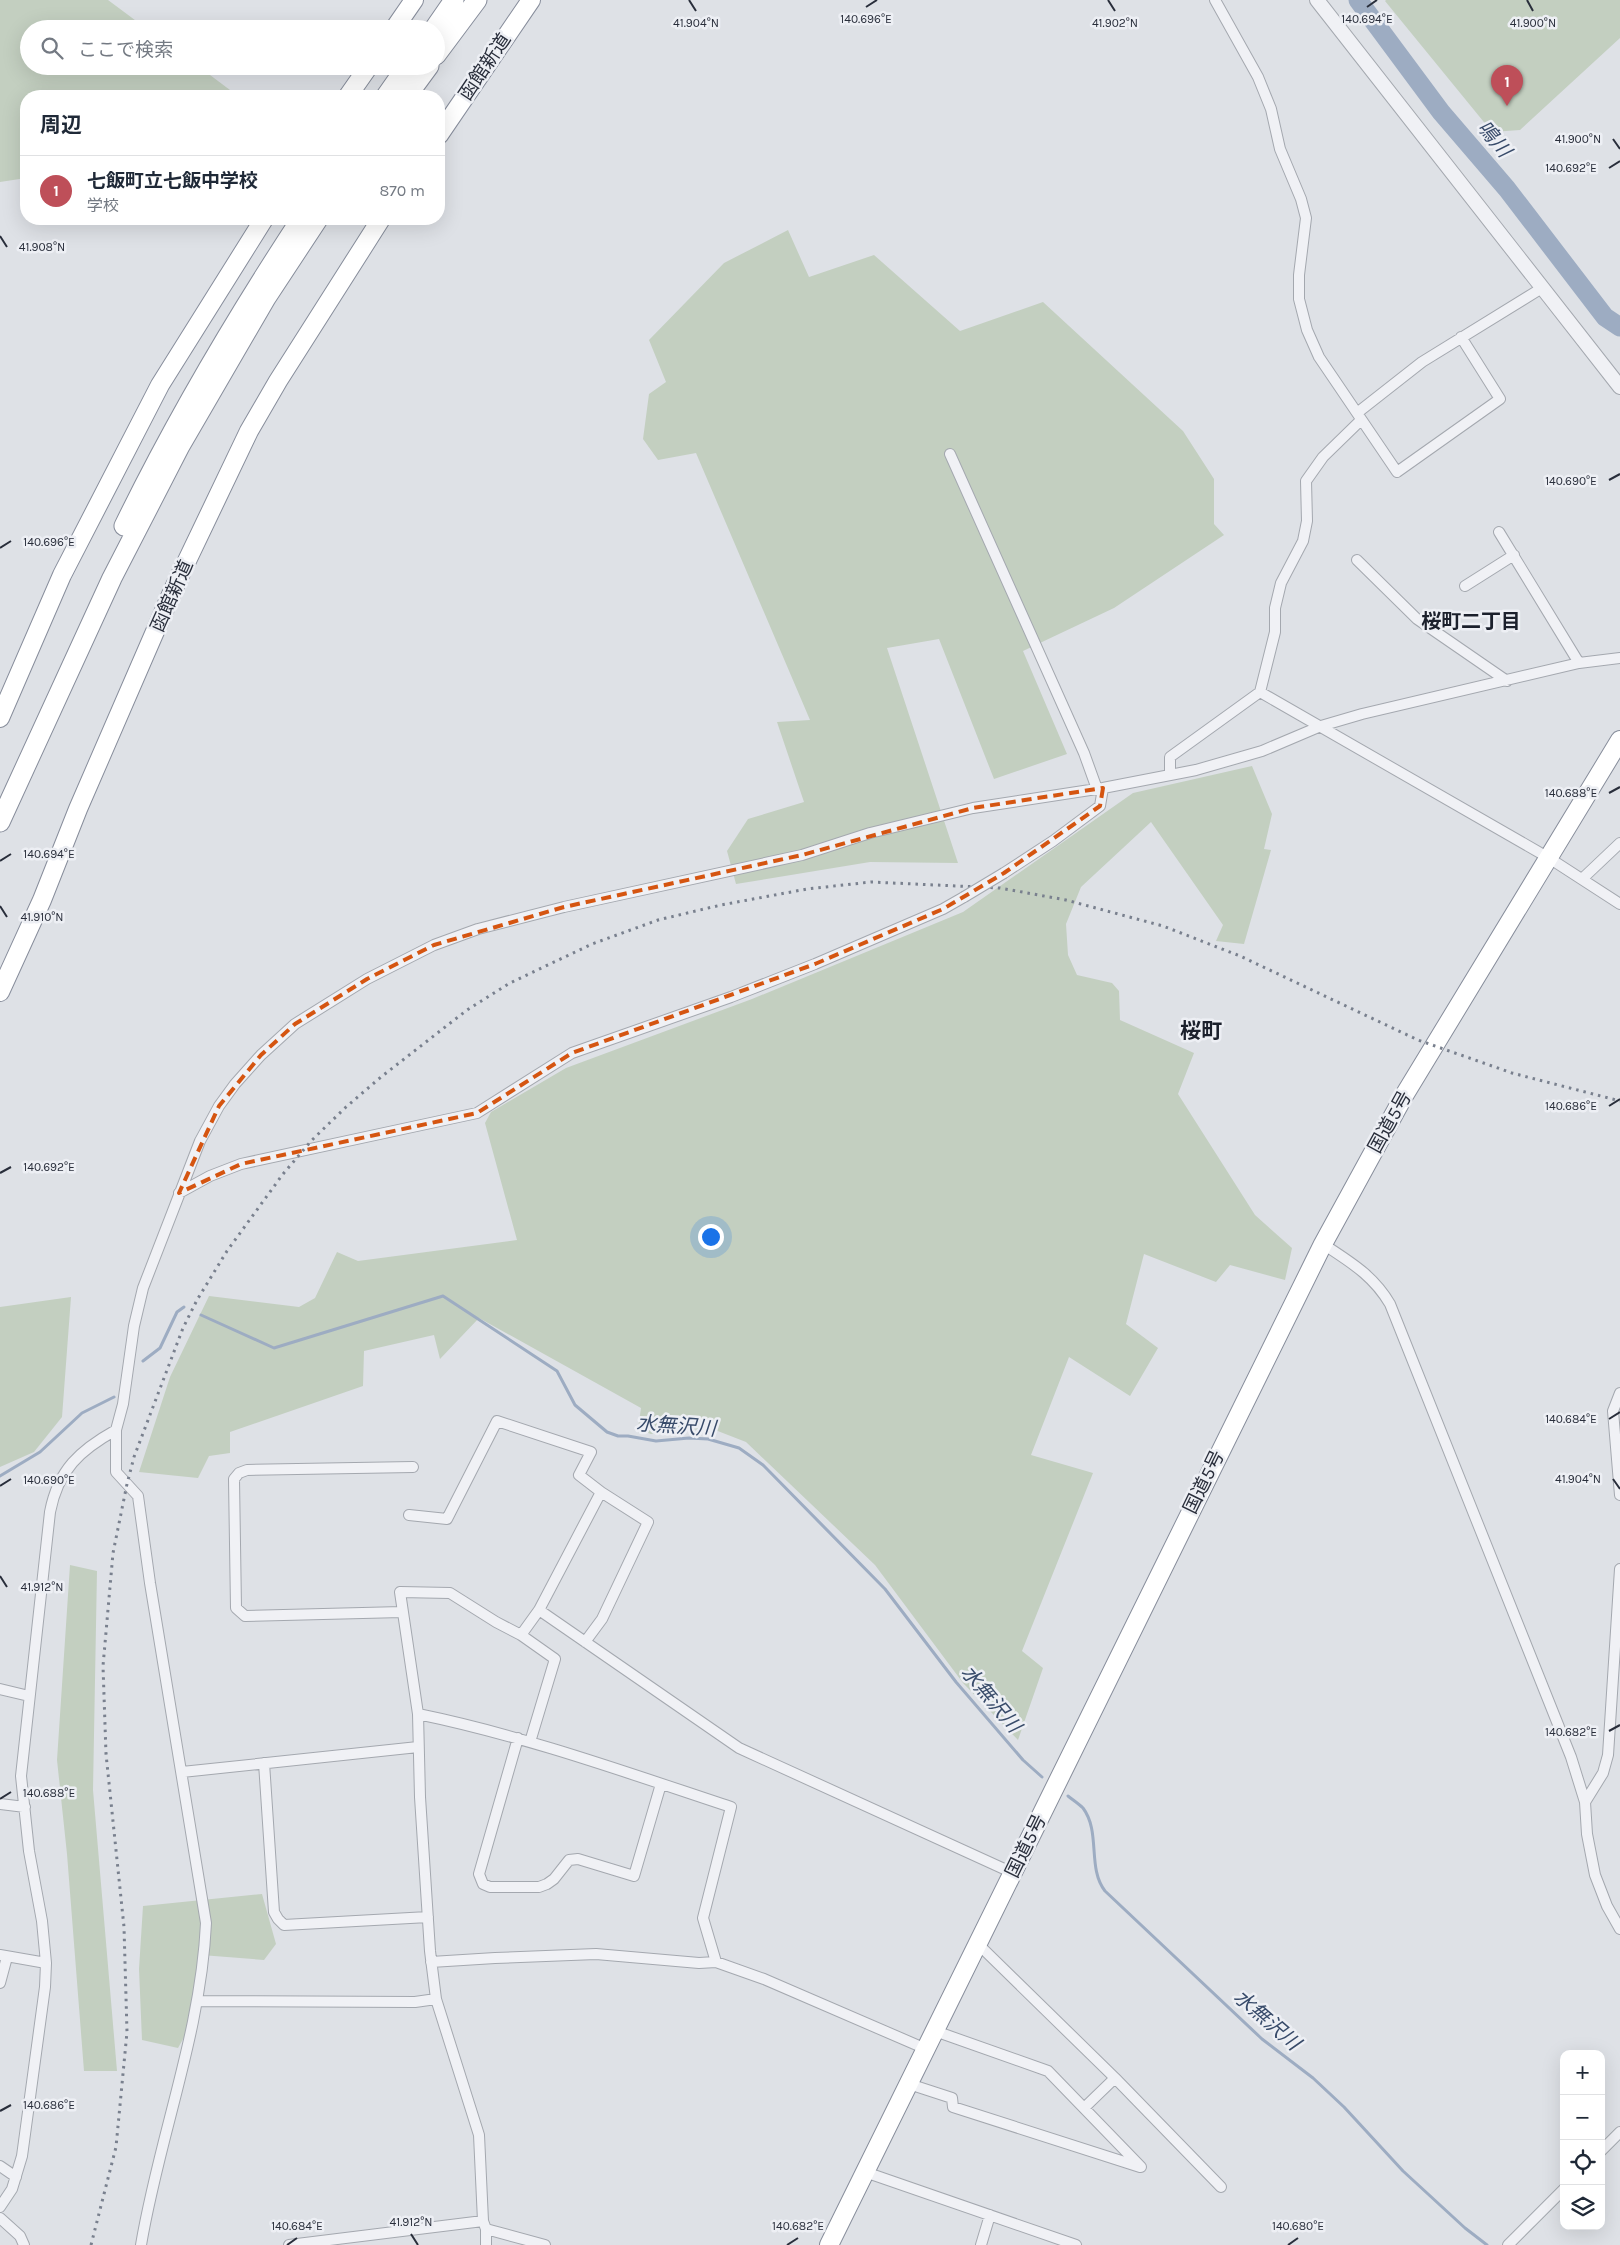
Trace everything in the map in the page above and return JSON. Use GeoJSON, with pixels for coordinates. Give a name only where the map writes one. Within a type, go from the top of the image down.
{"type":"FeatureCollection","features":[{"type":"Feature","properties":{"kind":"highway"},"geometry":{"type":"LineString","coordinates":[[400,20],[414,0]]}},
{"type":"Feature","properties":{"kind":"highway"},"geometry":{"type":"LineString","coordinates":[[440,20],[454,0]]}},
{"type":"Feature","properties":{"kind":"highway"},"geometry":{"type":"LineString","coordinates":[[445,43],[477,0]]}},
{"type":"Feature","properties":{"kind":"highway","name":"函館新道"},"geometry":{"type":"LineString","coordinates":[[445,126],[531,0]]}},
{"type":"Feature","properties":{"kind":"highway"},"geometry":{"type":"LineString","coordinates":[[352,90],[363,75]]}},
{"type":"Feature","properties":{"kind":"highway"},"geometry":{"type":"LineString","coordinates":[[390,90],[401,75]]}},
{"type":"Feature","properties":{"kind":"highway"},"geometry":{"type":"LineString","coordinates":[[411,90],[422,75]]}},
{"type":"Feature","properties":{"kind":"highway"},"geometry":{"type":"LineString","coordinates":[[0,718],[62,575],[160,385],[260,225]]}},
{"type":"Feature","properties":{"kind":"highway"},"geometry":{"type":"LineString","coordinates":[[0,800],[102,572],[170,435],[255,290],[297,225]]}},
{"type":"Feature","properties":{"kind":"highway"},"geometry":{"type":"LineString","coordinates":[[0,822],[112,578],[180,446],[261,306],[314,225]]}},
{"type":"Feature","properties":{"kind":"highway","name":"函館新道"},"geometry":{"type":"LineString","coordinates":[[0,992],[42,900],[78,809],[173,590],[249,431],[278,381],[377,225]]}},
{"type":"Feature","properties":{"kind":"highway","name":"国道5号"},"geometry":{"type":"LineString","coordinates":[[829,2245],[1228,1432],[1323,1244],[1405,1094],[1620,740]]}},
{"type":"Feature","properties":{"kind":"street"},"geometry":{"type":"LineString","coordinates":[[1215,0],[1258,77],[1270,109],[1280,149],[1301,199],[1306,218],[1299,274],[1299,298],[1307,330],[1319,357],[1397,472],[1500,399],[1462,337]]}},
{"type":"Feature","properties":{"kind":"street"},"geometry":{"type":"LineString","coordinates":[[1317,0],[1620,387]]}},
{"type":"Feature","properties":{"kind":"street"},"geometry":{"type":"LineString","coordinates":[[1170,775],[1170,757],[1260,692],[1275,632],[1275,608],[1281,583],[1303,541],[1307,521],[1306,481],[1323,457],[1359,417],[1422,362],[1542,288]]}},
{"type":"Feature","properties":{"kind":"street"},"geometry":{"type":"LineString","coordinates":[[180,1193],[210,1176],[241,1164],[477,1113],[572,1053],[731,997],[815,964],[943,909],[1053,842],[1100,806],[1100,788],[950,454]]}},
{"type":"Feature","properties":{"kind":"street"},"geometry":{"type":"LineString","coordinates":[[1499,532],[1579,663]]}},
{"type":"Feature","properties":{"kind":"street"},"geometry":{"type":"LineString","coordinates":[[1465,586],[1514,555]]}},
{"type":"Feature","properties":{"kind":"street"},"geometry":{"type":"LineString","coordinates":[[1357,560],[1418,619],[1508,681]]}},
{"type":"Feature","properties":{"kind":"street"},"geometry":{"type":"LineString","coordinates":[[141,2245],[197,2002],[205,1955],[206,1923],[150,1583],[138,1496],[116,1472],[116,1430],[123,1404],[134,1326],[143,1288],[200,1141],[219,1106],[235,1084],[261,1056],[296,1024],[367,979],[434,945],[478,929],[564,907],[802,855],[870,833],[973,808],[1100,788],[1196,770],[1262,751],[1321,726],[1362,714],[1579,663],[1620,658]]}},
{"type":"Feature","properties":{"kind":"street"},"geometry":{"type":"LineString","coordinates":[[1260,692],[1549,858],[1620,904]]}},
{"type":"Feature","properties":{"kind":"street"},"geometry":{"type":"LineString","coordinates":[[1582,879],[1620,843]]}},
{"type":"Feature","properties":{"kind":"street"},"geometry":{"type":"LineString","coordinates":[[1323,1244],[1369,1276],[1381,1289],[1390,1304],[1568,1749],[1584,1802],[1587,1834],[1596,1875],[1607,1906],[1620,1929]]}},
{"type":"Feature","properties":{"kind":"street"},"geometry":{"type":"LineString","coordinates":[[1620,1393],[1613,1411],[1620,1495]]}},
{"type":"Feature","properties":{"kind":"street"},"geometry":{"type":"LineString","coordinates":[[409,1515],[447,1518],[497,1421],[591,1452],[580,1475],[601,1492],[648,1522],[602,1618],[585,1642]]}},
{"type":"Feature","properties":{"kind":"street"},"geometry":{"type":"LineString","coordinates":[[0,2207],[12,2189],[22,2156],[45,1987],[46,1963],[42,1921],[29,1851],[21,1776],[54,1491],[62,1475],[91,1444],[116,1430]]}},
{"type":"Feature","properties":{"kind":"street"},"geometry":{"type":"LineString","coordinates":[[402,1612],[245,1616],[240,1613],[236,1608],[234,1479],[239,1473],[247,1470],[413,1467]]}},
{"type":"Feature","properties":{"kind":"street"},"geometry":{"type":"LineString","coordinates":[[521,1635],[539,1610],[601,1492]]}},
{"type":"Feature","properties":{"kind":"street"},"geometry":{"type":"LineString","coordinates":[[1584,1802],[1603,1773],[1608,1755],[1620,1569]]}},
{"type":"Feature","properties":{"kind":"street"},"geometry":{"type":"LineString","coordinates":[[486,2245],[479,2135],[436,1999],[431,1962],[418,1747],[418,1714],[400,1592],[450,1593],[496,1622],[521,1635],[555,1659],[530,1742]]}},
{"type":"Feature","properties":{"kind":"street"},"geometry":{"type":"LineString","coordinates":[[539,1610],[739,1748],[1013,1873]]}},
{"type":"Feature","properties":{"kind":"street"},"geometry":{"type":"LineString","coordinates":[[0,1689],[29,1696]]}},
{"type":"Feature","properties":{"kind":"street"},"geometry":{"type":"LineString","coordinates":[[418,1714],[518,1738],[731,1807],[703,1918],[716,1962]]}},
{"type":"Feature","properties":{"kind":"street"},"geometry":{"type":"LineString","coordinates":[[518,1738],[479,1874],[483,1884],[490,1886],[540,1886],[554,1879],[569,1860],[578,1859],[634,1876],[661,1784]]}},
{"type":"Feature","properties":{"kind":"street"},"geometry":{"type":"LineString","coordinates":[[182,1772],[418,1747]]}},
{"type":"Feature","properties":{"kind":"street"},"geometry":{"type":"LineString","coordinates":[[264,1764],[274,1912],[284,1925],[428,1917]]}},
{"type":"Feature","properties":{"kind":"street"},"geometry":{"type":"LineString","coordinates":[[0,1804],[25,1807]]}},
{"type":"Feature","properties":{"kind":"street"},"geometry":{"type":"LineString","coordinates":[[978,1944],[1115,2078],[1221,2187]]}},
{"type":"Feature","properties":{"kind":"street"},"geometry":{"type":"LineString","coordinates":[[431,1962],[596,1954],[699,1963],[716,1962],[764,1979],[926,2049]]}},
{"type":"Feature","properties":{"kind":"street"},"geometry":{"type":"LineString","coordinates":[[0,1983],[4,1956],[46,1963]]}},
{"type":"Feature","properties":{"kind":"street"},"geometry":{"type":"LineString","coordinates":[[197,2002],[415,2002],[436,1999]]}},
{"type":"Feature","properties":{"kind":"street"},"geometry":{"type":"LineString","coordinates":[[909,2084],[952,2098],[953,2107],[1141,2167],[1048,2072],[935,2031]]}},
{"type":"Feature","properties":{"kind":"street"},"geometry":{"type":"LineString","coordinates":[[1084,2108],[1115,2078]]}},
{"type":"Feature","properties":{"kind":"street"},"geometry":{"type":"LineString","coordinates":[[1605,2147],[1620,2132]]}},
{"type":"Feature","properties":{"kind":"street"},"geometry":{"type":"LineString","coordinates":[[0,2166],[16,2177]]}},
{"type":"Feature","properties":{"kind":"street"},"geometry":{"type":"LineString","coordinates":[[865,2172],[1076,2245]]}},
{"type":"Feature","properties":{"kind":"street"},"geometry":{"type":"LineString","coordinates":[[1508,2245],[1560,2193]]}},
{"type":"Feature","properties":{"kind":"street"},"geometry":{"type":"LineString","coordinates":[[981,2245],[990,2216]]}},
{"type":"Feature","properties":{"kind":"street"},"geometry":{"type":"LineString","coordinates":[[0,2218],[20,2236],[24,2245]]}},
{"type":"Feature","properties":{"kind":"street"},"geometry":{"type":"LineString","coordinates":[[289,2245],[484,2225],[545,2245]]}},
{"type":"Feature","properties":{"kind":"highlighted area"},"geometry":{"type":"Polygon","coordinates":[[[1103,788],[1100,806],[1004,873],[943,909],[815,964],[572,1053],[477,1113],[241,1164],[179,1193],[219,1106],[261,1055],[295,1024],[367,979],[434,945],[564,907],[802,855],[973,808],[1103,788]]]}},
{"type":"Feature","properties":{"kind":"green space"},"geometry":{"type":"Polygon","coordinates":[[[0,0],[108,0],[135,20],[20,20],[20,75],[210,75],[230,90],[20,90],[20,179],[0,182],[0,0]]]}},
{"type":"Feature","properties":{"kind":"green space"},"geometry":{"type":"Polygon","coordinates":[[[1386,0],[1620,0],[1620,38],[1520,130],[1492,132],[1386,0]]]}},
{"type":"Feature","properties":{"kind":"green space"},"geometry":{"type":"Polygon","coordinates":[[[788,230],[809,277],[874,255],[960,331],[1043,302],[1183,431],[1214,479],[1214,524],[1224,535],[1114,608],[1023,651],[1067,754],[994,779],[939,639],[887,648],[958,863],[870,862],[736,884],[727,851],[748,819],[804,802],[777,722],[810,720],[696,453],[658,460],[643,439],[649,394],[666,382],[649,340],[724,263],[788,230]]]}},
{"type":"Feature","properties":{"kind":"green space"},"geometry":{"type":"Polygon","coordinates":[[[1252,766],[1272,814],[1264,849],[1271,850],[1244,944],[1216,941],[1223,925],[1151,822],[1081,887],[1066,924],[1068,955],[1077,975],[1112,983],[1119,991],[1120,1020],[1194,1053],[1178,1094],[1255,1215],[1292,1248],[1285,1280],[1230,1265],[1216,1282],[1144,1254],[1126,1324],[1158,1348],[1130,1396],[1069,1357],[1031,1455],[1093,1473],[1022,1651],[1043,1668],[1018,1740],[963,1683],[875,1565],[746,1442],[710,1428],[651,1434],[638,1429],[641,1408],[479,1318],[440,1359],[434,1335],[364,1351],[363,1386],[230,1432],[230,1453],[209,1456],[198,1478],[139,1472],[170,1377],[209,1296],[299,1307],[315,1298],[337,1252],[358,1261],[517,1240],[485,1123],[491,1112],[566,1068],[752,999],[963,912],[1133,793],[1252,766]]]}},
{"type":"Feature","properties":{"kind":"green space"},"geometry":{"type":"Polygon","coordinates":[[[71,1297],[62,1417],[34,1452],[0,1467],[0,1307],[71,1297]]]}},
{"type":"Feature","properties":{"kind":"green space"},"geometry":{"type":"Polygon","coordinates":[[[70,1565],[97,1571],[93,1790],[117,2071],[84,2071],[67,1854],[57,1760],[70,1565]]]}},
{"type":"Feature","properties":{"kind":"green space"},"geometry":{"type":"Polygon","coordinates":[[[262,1894],[276,1944],[264,1960],[201,1955],[187,2032],[178,2048],[142,2040],[139,1969],[143,1906],[262,1894]]]}},
{"type":"Feature","properties":{"kind":"waterway","name":"鳴川"},"geometry":{"type":"LineString","coordinates":[[1358,0],[1441,112],[1507,189],[1605,317],[1620,327]]}},
{"type":"Feature","properties":{"kind":"waterway","name":"水無沢川"},"geometry":{"type":"LineString","coordinates":[[201,1315],[274,1348],[443,1296],[557,1371],[575,1405],[607,1432],[618,1436],[656,1441],[689,1438],[708,1439],[739,1448],[763,1465],[885,1589],[956,1682],[1023,1760],[1042,1777]]}},
{"type":"Feature","properties":{"kind":"waterway","name":"水無沢川"},"geometry":{"type":"LineString","coordinates":[[143,1361],[160,1348],[177,1312],[184,1307]]}},
{"type":"Feature","properties":{"kind":"waterway","name":"水無沢川"},"geometry":{"type":"LineString","coordinates":[[0,1476],[40,1452],[82,1413],[114,1397]]}},
{"type":"Feature","properties":{"kind":"waterway","name":"水無沢川"},"geometry":{"type":"LineString","coordinates":[[1068,1796],[1083,1808],[1092,1828],[1096,1872],[1105,1891],[1262,2039],[1313,2078],[1344,2107],[1403,2171],[1465,2228],[1487,2245]]}},
{"type":"Feature","properties":{"kind":"railway"},"geometry":{"type":"LineString","coordinates":[[91,2245],[116,2147],[127,2032],[124,1927],[106,1754],[103,1666],[113,1553],[134,1457],[183,1328],[197,1300],[227,1251],[283,1174],[312,1140],[346,1107],[381,1077],[467,1010],[510,983],[592,944],[658,920],[721,905],[807,889],[871,882],[1000,888],[1066,900],[1163,926],[1240,956],[1418,1040],[1512,1073],[1620,1101]]}},
{"type":"Feature","properties":{"kind":"place","name":"七飯町立七飯中学校"},"geometry":{"type":"Point","coordinates":[1507,106]}},
{"type":"Feature","properties":{"kind":"district","name":"桜町二丁目"},"geometry":{"type":"Point","coordinates":[1471,621]}},
{"type":"Feature","properties":{"kind":"district","name":"桜町"},"geometry":{"type":"Point","coordinates":[1201,1031]}}]}
